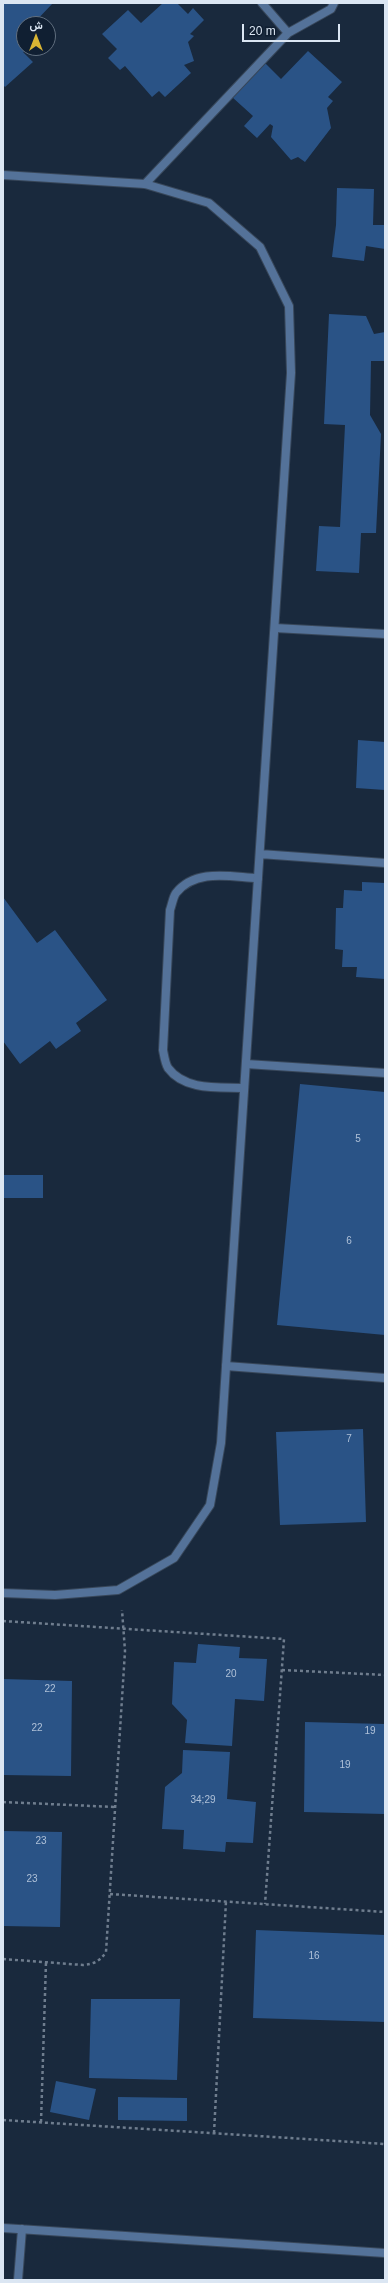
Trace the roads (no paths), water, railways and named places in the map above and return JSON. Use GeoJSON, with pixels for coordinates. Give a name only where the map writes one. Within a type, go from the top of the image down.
{"type":"FeatureCollection","features":[{"type":"Feature","properties":{"kind":"street"},"geometry":{"type":"LineString","coordinates":[[262,3],[288,33]]}},
{"type":"Feature","properties":{"kind":"street"},"geometry":{"type":"LineString","coordinates":[[145,184],[288,33],[331,9],[334,3]]}},
{"type":"Feature","properties":{"kind":"street"},"geometry":{"type":"LineString","coordinates":[[3,175],[145,184],[209,203],[260,246],[289,306],[291,373],[221,1443],[210,1505],[174,1558],[118,1590],[55,1595],[3,1593]]}},
{"type":"Feature","properties":{"kind":"street"},"geometry":{"type":"LineString","coordinates":[[275,628],[385,634]]}},
{"type":"Feature","properties":{"kind":"street"},"geometry":{"type":"LineString","coordinates":[[260,854],[385,863]]}},
{"type":"Feature","properties":{"kind":"street"},"geometry":{"type":"LineString","coordinates":[[244,1088],[199,1086],[181,1080],[168,1067],[163,1050],[170,910],[176,894],[189,881],[206,875],[258,878]]}},
{"type":"Feature","properties":{"kind":"street"},"geometry":{"type":"LineString","coordinates":[[246,1064],[385,1073]]}},
{"type":"Feature","properties":{"kind":"street"},"geometry":{"type":"LineString","coordinates":[[226,1366],[385,1378]]}},
{"type":"Feature","properties":{"kind":"street"},"geometry":{"type":"LineString","coordinates":[[3,2228],[385,2254]]}},
{"type":"Feature","properties":{"kind":"street"},"geometry":{"type":"LineString","coordinates":[[18,2280],[22,2229]]}}]}
